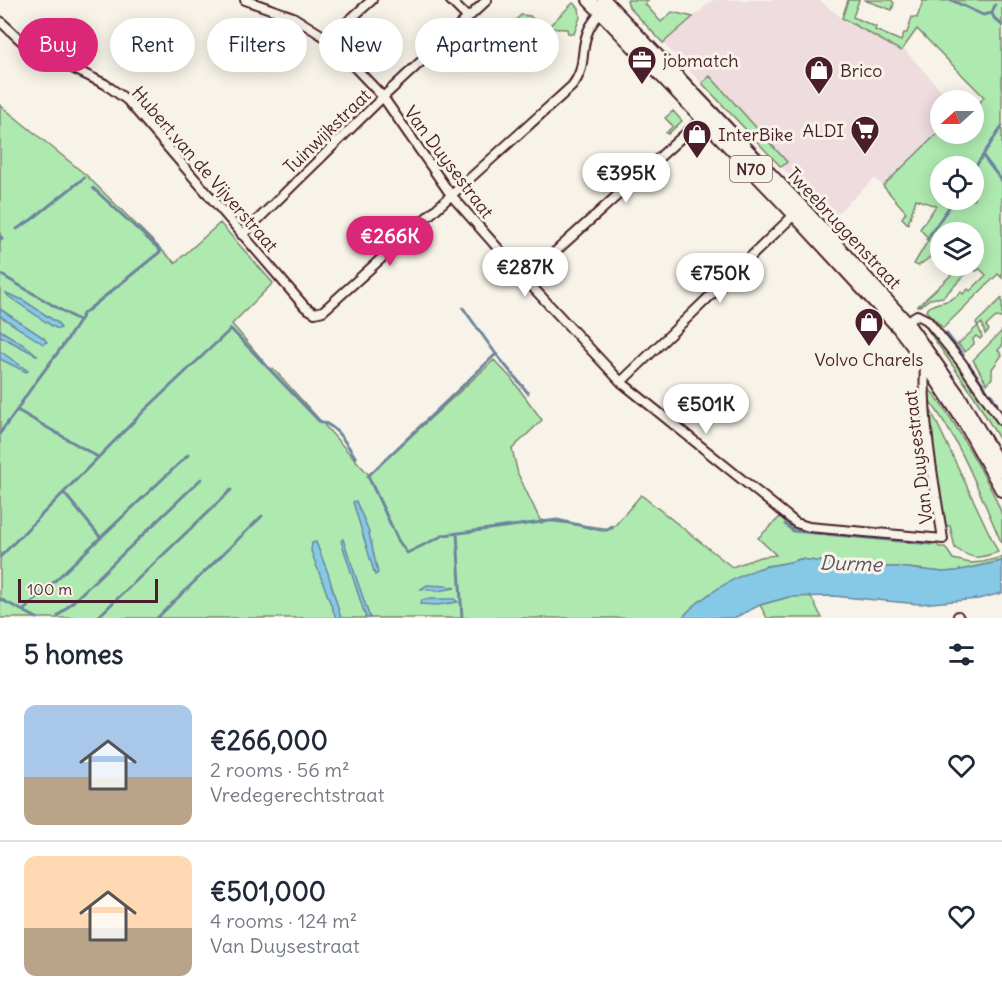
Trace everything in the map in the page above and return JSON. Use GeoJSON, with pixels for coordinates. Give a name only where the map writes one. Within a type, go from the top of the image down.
{"type":"FeatureCollection","features":[{"type":"Feature","properties":{"kind":"main road","name":"N70"},"geometry":{"type":"LineString","coordinates":[[589,0],[604,5]]}},
{"type":"Feature","properties":{"kind":"main road","name":"Tweebruggenstraat"},"geometry":{"type":"LineString","coordinates":[[604,5],[902,325],[974,418],[1002,470]]}},
{"type":"Feature","properties":{"kind":"main road","name":"Tweebruggenstraat"},"geometry":{"type":"LineString","coordinates":[[929,359],[1002,490]]}},
{"type":"Feature","properties":{"kind":"street","name":"Van Duysestraat"},"geometry":{"type":"LineString","coordinates":[[245,0],[293,17],[319,33]]}},
{"type":"Feature","properties":{"kind":"street"},"geometry":{"type":"LineString","coordinates":[[352,18],[372,0]]}},
{"type":"Feature","properties":{"kind":"street"},"geometry":{"type":"LineString","coordinates":[[450,0],[468,18]]}},
{"type":"Feature","properties":{"kind":"street","name":"Tuinwijkstraat"},"geometry":{"type":"LineString","coordinates":[[468,18],[487,0]]}},
{"type":"Feature","properties":{"kind":"street"},"geometry":{"type":"LineString","coordinates":[[451,195],[579,78],[583,67],[588,30],[604,5]]}},
{"type":"Feature","properties":{"kind":"street","name":"Hubert van de Vijverstraat"},"geometry":{"type":"LineString","coordinates":[[0,21],[27,46],[105,84],[127,100],[305,308],[315,313],[323,311],[332,304],[451,195]]}},
{"type":"Feature","properties":{"kind":"street","name":"Tuinwijkstraat"},"geometry":{"type":"LineString","coordinates":[[242,235],[415,67]]}},
{"type":"Feature","properties":{"kind":"street","name":"Van Duysestraat"},"geometry":{"type":"LineString","coordinates":[[359,72],[383,97],[451,195],[621,382],[796,523],[809,527],[943,539],[923,396],[929,359]]}},
{"type":"Feature","properties":{"kind":"street"},"geometry":{"type":"LineString","coordinates":[[525,279],[706,115]]}},
{"type":"Feature","properties":{"kind":"street"},"geometry":{"type":"LineString","coordinates":[[621,382],[798,211]]}},
{"type":"Feature","properties":{"kind":"street"},"geometry":{"type":"LineString","coordinates":[[902,325],[917,315],[927,320],[961,362],[1002,421]]}},
{"type":"Feature","properties":{"kind":"shaded area"},"geometry":{"type":"Polygon","coordinates":[[[713,0],[819,0],[842,18],[901,51],[903,48],[941,90],[930,90],[930,141],[883,186],[875,178],[829,221],[790,180],[792,178],[663,43],[713,0]]]}},
{"type":"Feature","properties":{"kind":"green space"},"geometry":{"type":"Polygon","coordinates":[[[627,0],[649,0],[645,4],[661,22],[672,12],[693,17],[663,43],[629,7],[627,0]]]}},
{"type":"Feature","properties":{"kind":"green space"},"geometry":{"type":"Polygon","coordinates":[[[848,0],[859,0],[853,17],[901,41],[904,33],[907,33],[912,17],[917,18],[923,1],[1002,0],[1002,278],[998,274],[943,328],[926,311],[936,304],[956,297],[961,292],[963,294],[968,289],[970,291],[986,275],[984,273],[984,222],[930,222],[930,256],[918,266],[914,264],[929,239],[920,229],[933,210],[984,210],[984,156],[930,156],[930,204],[916,199],[908,224],[902,218],[906,212],[883,186],[930,141],[930,144],[984,144],[984,90],[977,90],[917,29],[901,51],[842,18],[848,0]]]}},
{"type":"Feature","properties":{"kind":"green space"},"geometry":{"type":"Polygon","coordinates":[[[864,0],[891,0],[894,3],[892,10],[864,0]]]}},
{"type":"Feature","properties":{"kind":"green space"},"geometry":{"type":"Polygon","coordinates":[[[573,3],[579,8],[580,17],[574,34],[568,33],[567,29],[559,29],[557,18],[573,3]]]}},
{"type":"Feature","properties":{"kind":"green space"},"geometry":{"type":"Polygon","coordinates":[[[521,15],[532,18],[518,18],[521,15]]]}},
{"type":"Feature","properties":{"kind":"green space"},"geometry":{"type":"Polygon","coordinates":[[[665,53],[768,161],[771,167],[665,56],[665,53]]]}},
{"type":"Feature","properties":{"kind":"green space"},"geometry":{"type":"Polygon","coordinates":[[[710,76],[787,162],[781,167],[702,83],[710,76]]]}},
{"type":"Feature","properties":{"kind":"green space"},"geometry":{"type":"Polygon","coordinates":[[[0,105],[86,175],[175,263],[220,223],[273,283],[232,324],[271,370],[273,368],[369,475],[494,360],[511,378],[542,420],[512,449],[518,474],[540,520],[612,529],[641,495],[732,567],[760,557],[776,555],[758,538],[781,516],[797,529],[935,542],[939,547],[945,547],[953,559],[970,563],[1002,557],[1002,561],[943,572],[898,567],[868,567],[800,559],[766,566],[730,582],[694,606],[682,618],[0,618],[0,105]]]}},
{"type":"Feature","properties":{"kind":"green space"},"geometry":{"type":"Polygon","coordinates":[[[673,111],[682,121],[668,134],[666,133],[673,126],[665,118],[673,111]]]}},
{"type":"Feature","properties":{"kind":"green space"},"geometry":{"type":"Polygon","coordinates":[[[950,276],[964,276],[943,297],[930,299],[918,306],[950,276]]]}},
{"type":"Feature","properties":{"kind":"green space"},"geometry":{"type":"Polygon","coordinates":[[[1002,298],[1002,318],[996,317],[986,326],[989,330],[985,334],[982,323],[978,326],[976,323],[1002,298]]]}},
{"type":"Feature","properties":{"kind":"green space"},"geometry":{"type":"Polygon","coordinates":[[[920,319],[981,394],[1002,427],[1002,444],[974,396],[920,319]]]}},
{"type":"Feature","properties":{"kind":"green space"},"geometry":{"type":"Polygon","coordinates":[[[978,326],[982,337],[980,339],[976,336],[973,339],[974,344],[965,352],[958,344],[978,326]]]}},
{"type":"Feature","properties":{"kind":"green space"},"geometry":{"type":"Polygon","coordinates":[[[1002,331],[1002,346],[998,350],[1002,355],[992,369],[992,378],[987,384],[973,360],[1002,331]]]}},
{"type":"Feature","properties":{"kind":"green space"},"geometry":{"type":"Polygon","coordinates":[[[929,389],[958,430],[991,489],[1002,516],[1002,544],[959,449],[926,396],[929,389]]]}},
{"type":"Feature","properties":{"kind":"green space"},"geometry":{"type":"Polygon","coordinates":[[[928,404],[998,552],[980,557],[966,555],[955,548],[950,526],[944,525],[928,422],[928,404]]]}},
{"type":"Feature","properties":{"kind":"green space"},"geometry":{"type":"Polygon","coordinates":[[[810,595],[822,618],[767,618],[760,605],[789,597],[810,595]]]}},
{"type":"Feature","properties":{"kind":"water"},"geometry":{"type":"Polygon","coordinates":[[[6,293],[23,300],[58,323],[61,328],[52,326],[6,293]]]}},
{"type":"Feature","properties":{"kind":"water"},"geometry":{"type":"Polygon","coordinates":[[[0,309],[47,342],[43,344],[0,316],[0,309]]]}},
{"type":"Feature","properties":{"kind":"water"},"geometry":{"type":"Polygon","coordinates":[[[0,330],[30,349],[38,356],[0,336],[0,330]]]}},
{"type":"Feature","properties":{"kind":"water"},"geometry":{"type":"Polygon","coordinates":[[[0,351],[28,371],[0,359],[0,351]]]}},
{"type":"Feature","properties":{"kind":"water"},"geometry":{"type":"Polygon","coordinates":[[[356,501],[368,529],[378,573],[375,575],[353,502],[356,501]]]}},
{"type":"Feature","properties":{"kind":"water"},"geometry":{"type":"Polygon","coordinates":[[[343,539],[370,618],[366,618],[341,541],[343,539]]]}},
{"type":"Feature","properties":{"kind":"water"},"geometry":{"type":"Polygon","coordinates":[[[316,542],[341,618],[336,618],[311,551],[312,543],[316,542]]]}},
{"type":"Feature","properties":{"kind":"water"},"geometry":{"type":"Polygon","coordinates":[[[800,559],[868,567],[898,567],[943,572],[1002,561],[1002,593],[978,599],[919,604],[833,596],[789,597],[760,605],[734,618],[682,618],[699,602],[733,580],[757,569],[800,559]]]}},
{"type":"Feature","properties":{"kind":"water"},"geometry":{"type":"Polygon","coordinates":[[[427,585],[455,588],[438,591],[421,589],[427,585]]]}},
{"type":"Feature","properties":{"kind":"water"},"geometry":{"type":"Polygon","coordinates":[[[454,599],[458,602],[437,605],[420,604],[422,600],[454,599]]]}},
{"type":"Feature","properties":{"kind":"waterway"},"geometry":{"type":"LineString","coordinates":[[951,0],[983,15],[992,13]]}},
{"type":"Feature","properties":{"kind":"waterway"},"geometry":{"type":"LineString","coordinates":[[995,5],[992,13],[1002,25]]}},
{"type":"Feature","properties":{"kind":"waterway"},"geometry":{"type":"LineString","coordinates":[[982,156],[1002,126]]}},
{"type":"Feature","properties":{"kind":"waterway"},"geometry":{"type":"LineString","coordinates":[[984,157],[1002,181]]}},
{"type":"Feature","properties":{"kind":"waterway"},"geometry":{"type":"LineString","coordinates":[[17,229],[84,178]]}},
{"type":"Feature","properties":{"kind":"waterway"},"geometry":{"type":"LineString","coordinates":[[17,410],[68,339],[83,314],[161,251],[93,188]]}},
{"type":"Feature","properties":{"kind":"waterway"},"geometry":{"type":"LineString","coordinates":[[927,239],[947,210]]}},
{"type":"Feature","properties":{"kind":"waterway"},"geometry":{"type":"LineString","coordinates":[[0,236],[2,238],[0,240]]}},
{"type":"Feature","properties":{"kind":"waterway"},"geometry":{"type":"LineString","coordinates":[[0,274],[78,320]]}},
{"type":"Feature","properties":{"kind":"waterway"},"geometry":{"type":"LineString","coordinates":[[463,308],[496,354]]}},
{"type":"Feature","properties":{"kind":"waterway"},"geometry":{"type":"LineString","coordinates":[[0,557],[147,408],[231,329],[319,421],[336,431],[356,458]]}},
{"type":"Feature","properties":{"kind":"waterway"},"geometry":{"type":"LineString","coordinates":[[946,333],[963,355]]}},
{"type":"Feature","properties":{"kind":"waterway"},"geometry":{"type":"LineString","coordinates":[[528,393],[496,354],[368,476],[398,540],[407,553],[444,535],[557,520],[601,530],[607,530],[612,526]]}},
{"type":"Feature","properties":{"kind":"waterway"},"geometry":{"type":"LineString","coordinates":[[969,364],[985,387]]}},
{"type":"Feature","properties":{"kind":"waterway"},"geometry":{"type":"LineString","coordinates":[[991,394],[997,404]]}},
{"type":"Feature","properties":{"kind":"waterway"},"geometry":{"type":"LineString","coordinates":[[0,433],[17,410],[98,457]]}},
{"type":"Feature","properties":{"kind":"waterway"},"geometry":{"type":"LineString","coordinates":[[24,610],[188,455]]}},
{"type":"Feature","properties":{"kind":"waterway"},"geometry":{"type":"LineString","coordinates":[[58,616],[201,479]]}},
{"type":"Feature","properties":{"kind":"waterway"},"geometry":{"type":"LineString","coordinates":[[97,618],[231,490]]}},
{"type":"Feature","properties":{"kind":"waterway"},"geometry":{"type":"LineString","coordinates":[[64,493],[101,538]]}},
{"type":"Feature","properties":{"kind":"waterway"},"geometry":{"type":"LineString","coordinates":[[157,618],[262,516]]}},
{"type":"Feature","properties":{"kind":"waterway"},"geometry":{"type":"LineString","coordinates":[[785,524],[793,531],[931,544]]}},
{"type":"Feature","properties":{"kind":"waterway"},"geometry":{"type":"LineString","coordinates":[[457,533],[462,618]]}},
{"type":"Feature","properties":{"kind":"waterway"},"geometry":{"type":"LineString","coordinates":[[0,599],[37,618]]}},
{"type":"Feature","properties":{"kind":"place","name":"jobmatch"},"geometry":{"type":"Point","coordinates":[642,86]}},
{"type":"Feature","properties":{"kind":"place","name":"Brico"},"geometry":{"type":"Point","coordinates":[819,96]}},
{"type":"Feature","properties":{"kind":"place","name":"ALDI"},"geometry":{"type":"Point","coordinates":[865,156]}},
{"type":"Feature","properties":{"kind":"place","name":"InterBike"},"geometry":{"type":"Point","coordinates":[697,160]}},
{"type":"Feature","properties":{"kind":"place","name":"Volvo Charels"},"geometry":{"type":"Point","coordinates":[869,348]}},
{"type":"Feature","properties":{"kind":"water label","name":"Durme"},"geometry":{"type":"Point","coordinates":[851,563]}}]}
